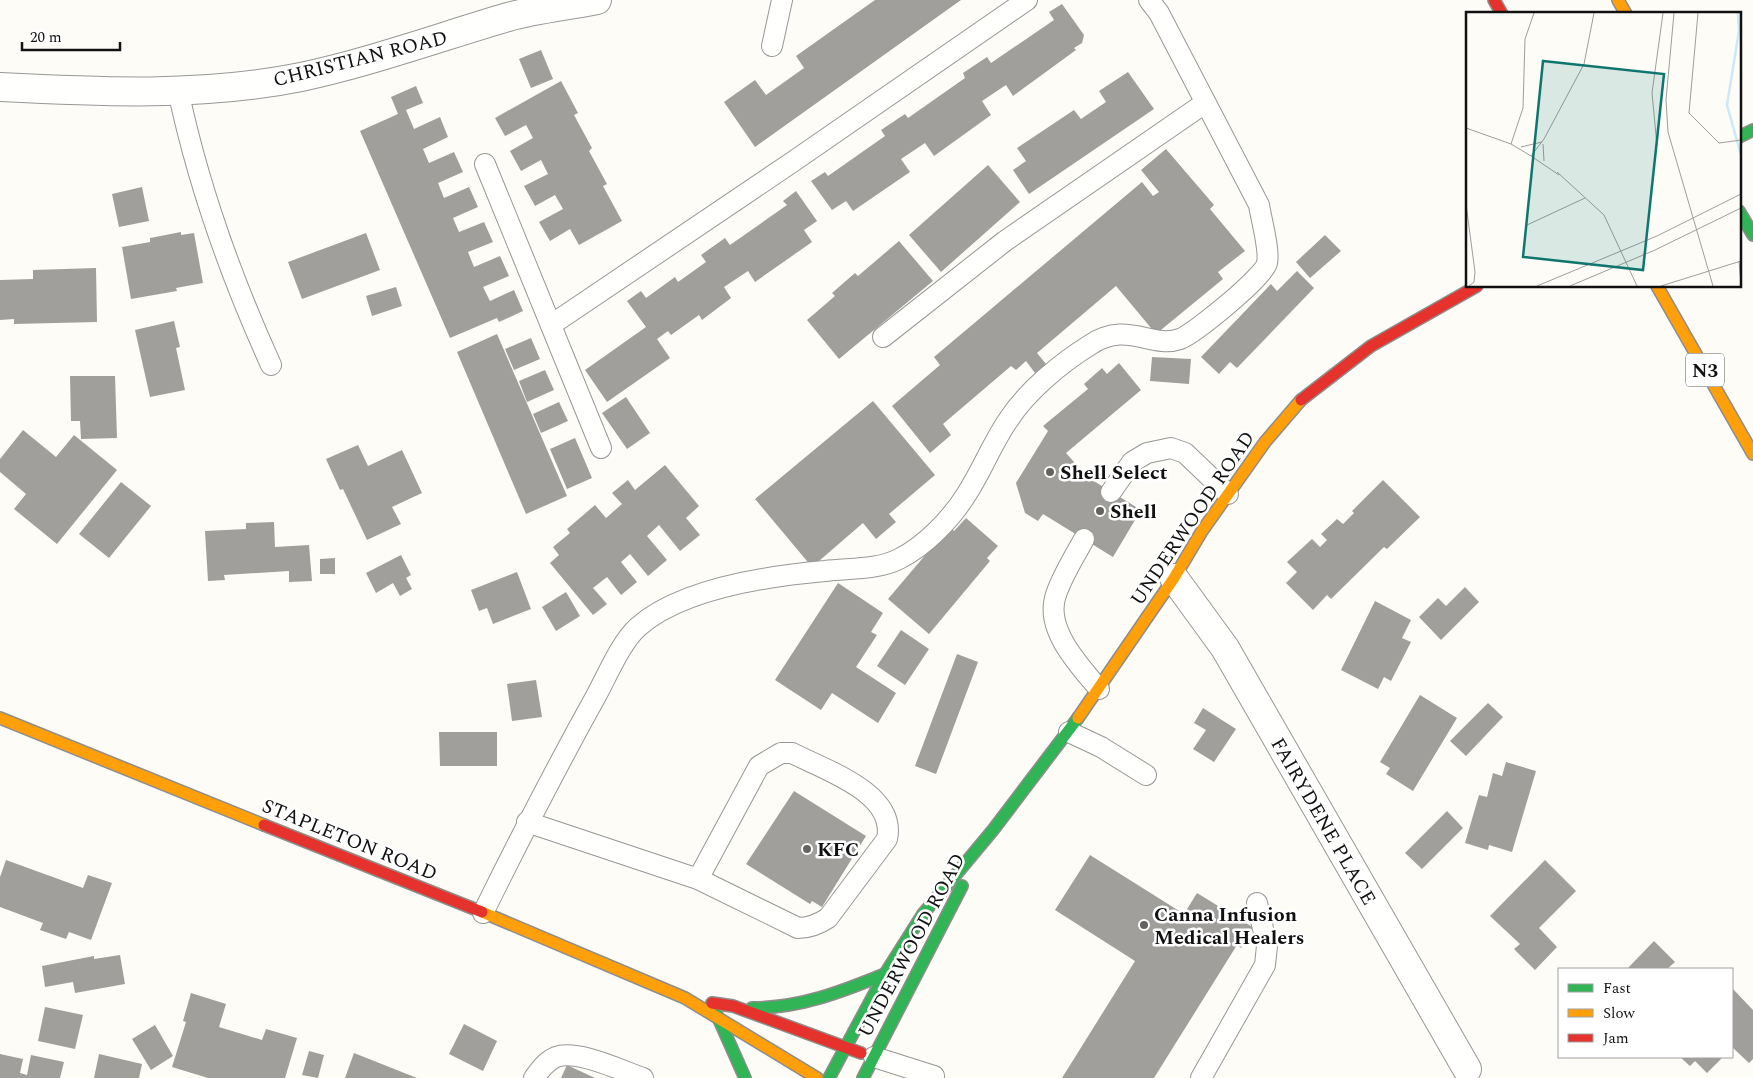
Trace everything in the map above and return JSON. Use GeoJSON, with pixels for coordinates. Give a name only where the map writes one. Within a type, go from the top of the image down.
{"type":"FeatureCollection","features":[{"type":"Feature","properties":{"kind":"main road"},"geometry":{"type":"LineString","coordinates":[[1494,0],[1501,12]]}},
{"type":"Feature","properties":{"kind":"main road"},"geometry":{"type":"LineString","coordinates":[[1618,0],[1625,12]]}},
{"type":"Feature","properties":{"kind":"main road"},"geometry":{"type":"LineString","coordinates":[[1740,136],[1753,130]]}},
{"type":"Feature","properties":{"kind":"main road"},"geometry":{"type":"LineString","coordinates":[[1740,214],[1753,236]]}},
{"type":"Feature","properties":{"kind":"main road","name":"UNDERWOOD ROAD"},"geometry":{"type":"LineString","coordinates":[[829,1078],[886,974],[923,914],[993,830],[1069,732],[1174,578],[1202,531],[1265,442],[1303,398],[1371,346],[1474,288]]}},
{"type":"Feature","properties":{"kind":"main road","name":"N3"},"geometry":{"type":"LineString","coordinates":[[1659,288],[1753,454]]}},
{"type":"Feature","properties":{"kind":"main road","name":"STAPLETON ROAD"},"geometry":{"type":"LineString","coordinates":[[0,718],[484,913],[686,998],[717,1015],[817,1078]]}},
{"type":"Feature","properties":{"kind":"main road","name":"UNDERWOOD ROAD"},"geometry":{"type":"LineString","coordinates":[[863,1078],[941,925],[993,830]]}},
{"type":"Feature","properties":{"kind":"main road"},"geometry":{"type":"LineString","coordinates":[[733,1006],[765,1008],[823,1000],[886,974]]}},
{"type":"Feature","properties":{"kind":"main road","name":"STAPLETON ROAD"},"geometry":{"type":"LineString","coordinates":[[686,998],[733,1006],[874,1057]]}},
{"type":"Feature","properties":{"kind":"main road"},"geometry":{"type":"LineString","coordinates":[[717,1015],[745,1078]]}},
{"type":"Feature","properties":{"kind":"street","name":"CHRISTIAN ROAD"},"geometry":{"type":"LineString","coordinates":[[0,87],[79,91],[178,90],[248,85],[302,77],[511,17],[597,0]]}},
{"type":"Feature","properties":{"kind":"street","name":"FAIRYDENE PLACE"},"geometry":{"type":"LineString","coordinates":[[1174,578],[1225,648],[1467,1069]]}},
{"type":"Feature","properties":{"kind":"lane"},"geometry":{"type":"LineString","coordinates":[[772,46],[782,0]]}},
{"type":"Feature","properties":{"kind":"lane"},"geometry":{"type":"LineString","coordinates":[[551,324],[791,163],[1027,0]]}},
{"type":"Feature","properties":{"kind":"lane"},"geometry":{"type":"LineString","coordinates":[[484,913],[527,822],[612,667],[637,628],[664,608],[682,600],[748,581],[813,572],[876,567],[903,556],[941,526],[966,495],[1008,420],[1025,396],[1089,345],[1115,334],[1133,334],[1165,340],[1180,339],[1206,321],[1256,279],[1267,264],[1264,228],[1259,205],[1159,13],[1149,0]]}},
{"type":"Feature","properties":{"kind":"lane"},"geometry":{"type":"LineString","coordinates":[[178,90],[186,130],[229,266],[272,365]]}},
{"type":"Feature","properties":{"kind":"lane"},"geometry":{"type":"LineString","coordinates":[[883,337],[1005,241],[1205,103]]}},
{"type":"Feature","properties":{"kind":"lane"},"geometry":{"type":"LineString","coordinates":[[485,164],[602,448]]}},
{"type":"Feature","properties":{"kind":"lane"},"geometry":{"type":"LineString","coordinates":[[1111,492],[1132,462],[1147,453],[1170,448],[1185,453],[1228,494]]}},
{"type":"Feature","properties":{"kind":"lane"},"geometry":{"type":"LineString","coordinates":[[1084,539],[1055,598],[1054,610],[1058,632],[1064,645],[1099,689]]}},
{"type":"Feature","properties":{"kind":"lane"},"geometry":{"type":"LineString","coordinates":[[1069,732],[1100,747],[1146,775]]}},
{"type":"Feature","properties":{"kind":"lane"},"geometry":{"type":"LineString","coordinates":[[527,822],[698,879],[798,928],[821,923],[828,918],[886,839],[889,828],[886,814],[864,790],[792,753],[782,753],[759,766],[698,879]]}},
{"type":"Feature","properties":{"kind":"lane"},"geometry":{"type":"LineString","coordinates":[[1201,1078],[1265,965],[1267,946],[1257,903]]}},
{"type":"Feature","properties":{"kind":"lane"},"geometry":{"type":"LineString","coordinates":[[534,1078],[544,1065],[557,1056],[574,1055],[643,1078]]}},
{"type":"Feature","properties":{"kind":"lane"},"geometry":{"type":"LineString","coordinates":[[874,1057],[934,1076]]}},
{"type":"Feature","properties":{"kind":"building"},"geometry":{"type":"Polygon","coordinates":[[[875,0],[961,0],[755,147],[724,102],[755,80],[766,95],[804,68],[796,56],[875,0]]]}},
{"type":"Feature","properties":{"kind":"building"},"geometry":{"type":"Polygon","coordinates":[[[1062,4],[1084,35],[1082,43],[1074,48],[1076,50],[1013,96],[1006,85],[982,101],[991,115],[934,156],[925,143],[901,159],[910,172],[853,211],[846,201],[832,210],[811,181],[825,172],[828,176],[885,136],[881,130],[905,114],[908,118],[965,78],[963,73],[987,57],[991,63],[1054,20],[1049,12],[1062,4]]]}},
{"type":"Feature","properties":{"kind":"building"},"geometry":{"type":"Polygon","coordinates":[[[541,50],[553,79],[531,88],[519,59],[541,50]]]}},
{"type":"Feature","properties":{"kind":"building"},"geometry":{"type":"Polygon","coordinates":[[[1128,72],[1154,109],[1029,194],[1013,170],[1026,161],[1017,148],[1074,110],[1081,119],[1106,102],[1099,91],[1128,72]]]}},
{"type":"Feature","properties":{"kind":"building"},"geometry":{"type":"Polygon","coordinates":[[[561,81],[578,113],[574,115],[592,148],[589,151],[607,184],[603,186],[622,221],[579,245],[570,229],[550,241],[539,222],[563,209],[555,195],[535,206],[524,186],[548,174],[541,160],[521,171],[510,151],[533,138],[526,125],[505,136],[495,118],[561,81]]]}},
{"type":"Feature","properties":{"kind":"building"},"geometry":{"type":"Polygon","coordinates":[[[416,86],[423,103],[406,110],[414,129],[440,117],[448,137],[423,149],[429,163],[454,152],[463,172],[438,183],[444,198],[469,187],[478,207],[453,218],[459,232],[484,222],[493,242],[468,252],[474,267],[500,256],[509,276],[483,287],[490,301],[514,290],[523,311],[499,322],[497,318],[450,338],[360,131],[398,114],[391,97],[416,86]]]}},
{"type":"Feature","properties":{"kind":"building"},"geometry":{"type":"Polygon","coordinates":[[[1166,149],[1214,205],[1210,209],[1245,251],[1218,272],[1223,279],[1156,334],[1116,286],[1037,353],[1046,364],[1035,373],[1026,361],[1016,370],[1011,366],[943,424],[951,435],[930,453],[892,406],[940,365],[934,357],[1142,182],[1153,196],[1159,192],[1141,170],[1166,149]]]}},
{"type":"Feature","properties":{"kind":"building"},"geometry":{"type":"Polygon","coordinates":[[[988,165],[1020,202],[941,272],[909,235],[988,165]]]}},
{"type":"Feature","properties":{"kind":"building"},"geometry":{"type":"Polygon","coordinates":[[[142,187],[149,221],[119,227],[112,194],[142,187]]]}},
{"type":"Feature","properties":{"kind":"building"},"geometry":{"type":"Polygon","coordinates":[[[796,191],[817,221],[804,230],[812,242],[755,282],[748,271],[724,287],[731,298],[702,320],[699,315],[671,335],[668,331],[657,339],[670,358],[607,402],[585,370],[646,327],[627,301],[641,291],[646,298],[675,277],[678,282],[706,262],[701,255],[725,238],[730,245],[787,205],[783,201],[796,191]]]}},
{"type":"Feature","properties":{"kind":"building"},"geometry":{"type":"Polygon","coordinates":[[[181,232],[181,235],[194,233],[203,283],[176,288],[177,291],[131,299],[122,247],[150,242],[150,238],[181,232]]]}},
{"type":"Feature","properties":{"kind":"building"},"geometry":{"type":"Polygon","coordinates":[[[366,233],[380,270],[302,299],[288,262],[366,233]]]}},
{"type":"Feature","properties":{"kind":"building"},"geometry":{"type":"Polygon","coordinates":[[[1325,235],[1341,251],[1310,278],[1296,262],[1325,235]]]}},
{"type":"Feature","properties":{"kind":"building"},"geometry":{"type":"Polygon","coordinates":[[[899,241],[933,281],[839,359],[807,320],[835,296],[832,293],[855,273],[858,276],[899,241]]]}},
{"type":"Feature","properties":{"kind":"building"},"geometry":{"type":"Polygon","coordinates":[[[96,268],[97,322],[14,324],[14,319],[0,320],[0,280],[33,279],[33,270],[96,268]]]}},
{"type":"Feature","properties":{"kind":"building"},"geometry":{"type":"Polygon","coordinates":[[[1297,271],[1314,288],[1237,368],[1230,362],[1219,374],[1201,357],[1271,284],[1277,291],[1297,271]]]}},
{"type":"Feature","properties":{"kind":"building"},"geometry":{"type":"Polygon","coordinates":[[[396,287],[402,306],[372,316],[366,296],[396,287]]]}},
{"type":"Feature","properties":{"kind":"building"},"geometry":{"type":"Polygon","coordinates":[[[174,321],[180,347],[176,348],[185,390],[150,397],[135,330],[174,321]]]}},
{"type":"Feature","properties":{"kind":"building"},"geometry":{"type":"Polygon","coordinates":[[[497,334],[567,496],[526,514],[457,352],[497,334]]]}},
{"type":"Feature","properties":{"kind":"building"},"geometry":{"type":"Polygon","coordinates":[[[531,338],[540,359],[514,370],[505,349],[531,338]]]}},
{"type":"Feature","properties":{"kind":"building"},"geometry":{"type":"Polygon","coordinates":[[[1152,357],[1191,359],[1189,384],[1150,381],[1152,357]]]}},
{"type":"Feature","properties":{"kind":"building"},"geometry":{"type":"Polygon","coordinates":[[[1119,363],[1141,390],[1066,453],[1074,462],[1071,467],[1141,510],[1113,557],[1043,514],[1038,521],[1025,513],[1016,483],[1048,431],[1043,426],[1088,389],[1084,384],[1102,368],[1107,374],[1119,363]]]}},
{"type":"Feature","properties":{"kind":"building"},"geometry":{"type":"Polygon","coordinates":[[[545,370],[554,390],[527,402],[519,381],[545,370]]]}},
{"type":"Feature","properties":{"kind":"building"},"geometry":{"type":"Polygon","coordinates":[[[70,376],[115,376],[117,438],[81,439],[80,421],[71,421],[70,376]]]}},
{"type":"Feature","properties":{"kind":"building"},"geometry":{"type":"Polygon","coordinates":[[[626,397],[650,433],[627,449],[602,413],[626,397]]]}},
{"type":"Feature","properties":{"kind":"building"},"geometry":{"type":"Polygon","coordinates":[[[873,401],[935,475],[889,514],[896,522],[876,539],[863,523],[812,567],[755,499],[873,401]]]}},
{"type":"Feature","properties":{"kind":"building"},"geometry":{"type":"Polygon","coordinates":[[[559,402],[568,421],[541,433],[533,414],[559,402]]]}},
{"type":"Feature","properties":{"kind":"building"},"geometry":{"type":"Polygon","coordinates":[[[23,430],[56,457],[74,435],[117,470],[57,544],[14,509],[26,494],[0,472],[0,459],[23,430]]]}},
{"type":"Feature","properties":{"kind":"building"},"geometry":{"type":"Polygon","coordinates":[[[575,438],[592,478],[567,489],[550,449],[575,438]]]}},
{"type":"Feature","properties":{"kind":"building"},"geometry":{"type":"Polygon","coordinates":[[[358,445],[368,466],[402,450],[422,493],[392,507],[401,524],[367,540],[343,489],[340,490],[326,459],[358,445]]]}},
{"type":"Feature","properties":{"kind":"building"},"geometry":{"type":"Polygon","coordinates":[[[665,465],[699,506],[686,518],[700,535],[680,551],[659,525],[647,536],[667,560],[648,576],[630,554],[621,562],[637,582],[621,595],[607,577],[593,588],[607,604],[593,615],[550,563],[559,555],[553,547],[570,533],[567,529],[595,505],[606,518],[622,504],[612,493],[628,480],[635,490],[665,465]]]}},
{"type":"Feature","properties":{"kind":"building"},"geometry":{"type":"Polygon","coordinates":[[[1383,480],[1420,517],[1387,549],[1384,547],[1331,599],[1327,595],[1313,610],[1286,583],[1297,572],[1287,562],[1312,539],[1320,547],[1327,540],[1321,534],[1337,519],[1343,524],[1354,513],[1352,511],[1383,480]]]}},
{"type":"Feature","properties":{"kind":"building"},"geometry":{"type":"Polygon","coordinates":[[[121,482],[151,506],[109,558],[79,534],[121,482]]]}},
{"type":"Feature","properties":{"kind":"building"},"geometry":{"type":"Polygon","coordinates":[[[966,518],[998,546],[987,558],[990,561],[929,634],[888,599],[949,527],[954,531],[966,518]]]}},
{"type":"Feature","properties":{"kind":"building"},"geometry":{"type":"Polygon","coordinates":[[[274,522],[275,547],[309,545],[312,581],[289,582],[289,571],[224,575],[225,580],[208,581],[205,531],[246,529],[246,523],[274,522]]]}},
{"type":"Feature","properties":{"kind":"building"},"geometry":{"type":"Polygon","coordinates":[[[401,555],[411,575],[406,578],[412,589],[400,596],[393,583],[376,593],[366,573],[401,555]]]}},
{"type":"Feature","properties":{"kind":"building"},"geometry":{"type":"Polygon","coordinates":[[[335,558],[335,574],[320,574],[320,559],[335,558]]]}},
{"type":"Feature","properties":{"kind":"building"},"geometry":{"type":"Polygon","coordinates":[[[517,572],[531,609],[493,624],[487,608],[479,611],[471,590],[517,572]]]}},
{"type":"Feature","properties":{"kind":"building"},"geometry":{"type":"Polygon","coordinates":[[[838,583],[883,613],[871,632],[877,635],[856,667],[896,693],[878,723],[832,693],[821,710],[775,680],[838,583]]]}},
{"type":"Feature","properties":{"kind":"building"},"geometry":{"type":"Polygon","coordinates":[[[1465,587],[1479,602],[1441,640],[1419,617],[1438,598],[1446,606],[1465,587]]]}},
{"type":"Feature","properties":{"kind":"building"},"geometry":{"type":"Polygon","coordinates":[[[566,592],[580,616],[556,631],[542,607],[566,592]]]}},
{"type":"Feature","properties":{"kind":"building"},"geometry":{"type":"Polygon","coordinates":[[[1375,601],[1411,620],[1402,638],[1411,642],[1391,681],[1384,677],[1378,689],[1341,670],[1375,601]]]}},
{"type":"Feature","properties":{"kind":"building"},"geometry":{"type":"Polygon","coordinates":[[[901,630],[929,649],[905,685],[877,666],[901,630]]]}},
{"type":"Feature","properties":{"kind":"building"},"geometry":{"type":"Polygon","coordinates":[[[957,654],[978,662],[936,774],[915,766],[957,654]]]}},
{"type":"Feature","properties":{"kind":"building"},"geometry":{"type":"Polygon","coordinates":[[[536,680],[542,717],[512,721],[507,684],[536,680]]]}},
{"type":"Feature","properties":{"kind":"building"},"geometry":{"type":"Polygon","coordinates":[[[1420,695],[1457,718],[1413,791],[1386,774],[1390,768],[1380,762],[1420,695]]]}},
{"type":"Feature","properties":{"kind":"building"},"geometry":{"type":"Polygon","coordinates":[[[1488,703],[1503,717],[1466,756],[1450,741],[1488,703]]]}},
{"type":"Feature","properties":{"kind":"building"},"geometry":{"type":"Polygon","coordinates":[[[1203,708],[1236,729],[1214,762],[1193,749],[1206,730],[1194,723],[1203,708]]]}},
{"type":"Feature","properties":{"kind":"building"},"geometry":{"type":"Polygon","coordinates":[[[439,732],[497,732],[497,766],[440,766],[439,732]]]}},
{"type":"Feature","properties":{"kind":"building"},"geometry":{"type":"Polygon","coordinates":[[[1506,762],[1536,771],[1512,852],[1489,845],[1488,850],[1465,843],[1479,795],[1487,797],[1493,773],[1502,776],[1506,762]]]}},
{"type":"Feature","properties":{"kind":"building"},"geometry":{"type":"Polygon","coordinates":[[[794,791],[866,836],[822,907],[812,901],[810,904],[746,864],[794,791]]]}},
{"type":"Feature","properties":{"kind":"building"},"geometry":{"type":"Polygon","coordinates":[[[1447,811],[1463,828],[1422,869],[1405,853],[1447,811]]]}},
{"type":"Feature","properties":{"kind":"building"},"geometry":{"type":"Polygon","coordinates":[[[1090,855],[1184,914],[1197,893],[1254,928],[1241,948],[1237,945],[1154,1078],[1062,1078],[1135,961],[1055,910],[1090,855]]]}},
{"type":"Feature","properties":{"kind":"building"},"geometry":{"type":"Polygon","coordinates":[[[6,860],[83,888],[88,875],[112,883],[91,940],[69,932],[66,939],[40,930],[43,923],[0,907],[0,877],[6,860]]]}},
{"type":"Feature","properties":{"kind":"building"},"geometry":{"type":"Polygon","coordinates":[[[1545,860],[1576,891],[1539,928],[1557,947],[1535,970],[1514,949],[1520,944],[1490,916],[1545,860]]]}},
{"type":"Feature","properties":{"kind":"building"},"geometry":{"type":"Polygon","coordinates":[[[1654,941],[1675,962],[1668,968],[1628,968],[1654,941]]]}},
{"type":"Feature","properties":{"kind":"building"},"geometry":{"type":"Polygon","coordinates":[[[120,955],[125,984],[75,993],[73,982],[45,987],[42,966],[94,956],[94,959],[120,955]]]}},
{"type":"Feature","properties":{"kind":"building"},"geometry":{"type":"Polygon","coordinates":[[[1733,989],[1753,1010],[1753,1059],[1749,1063],[1733,1048],[1733,989]]]}},
{"type":"Feature","properties":{"kind":"building"},"geometry":{"type":"Polygon","coordinates":[[[191,993],[226,1004],[219,1027],[262,1040],[266,1029],[297,1038],[285,1078],[208,1078],[172,1067],[186,1022],[183,1021],[191,993]]]}},
{"type":"Feature","properties":{"kind":"building"},"geometry":{"type":"Polygon","coordinates":[[[45,1007],[83,1015],[75,1049],[38,1041],[45,1007]]]}},
{"type":"Feature","properties":{"kind":"building"},"geometry":{"type":"Polygon","coordinates":[[[464,1024],[497,1041],[483,1071],[449,1054],[464,1024]]]}},
{"type":"Feature","properties":{"kind":"building"},"geometry":{"type":"Polygon","coordinates":[[[155,1025],[173,1056],[151,1070],[132,1039],[155,1025]]]}},
{"type":"Feature","properties":{"kind":"building"},"geometry":{"type":"Polygon","coordinates":[[[309,1051],[324,1055],[318,1078],[302,1075],[309,1051]]]}},
{"type":"Feature","properties":{"kind":"building"},"geometry":{"type":"Polygon","coordinates":[[[354,1053],[417,1078],[345,1078],[354,1053]]]}},
{"type":"Feature","properties":{"kind":"building"},"geometry":{"type":"Polygon","coordinates":[[[0,1054],[23,1059],[20,1073],[27,1075],[31,1055],[64,1062],[60,1078],[0,1078],[0,1054]]]}},
{"type":"Feature","properties":{"kind":"building"},"geometry":{"type":"Polygon","coordinates":[[[99,1054],[142,1064],[139,1078],[94,1078],[99,1054]]]}},
{"type":"Feature","properties":{"kind":"building"},"geometry":{"type":"Polygon","coordinates":[[[1681,1058],[1722,1058],[1707,1073],[1695,1061],[1690,1066],[1681,1058]]]}},
{"type":"Feature","properties":{"kind":"building"},"geometry":{"type":"Polygon","coordinates":[[[567,1065],[595,1078],[561,1078],[567,1065]]]}},
{"type":"Feature","properties":{"kind":"traffic: fast"},"geometry":{"type":"LineString","coordinates":[[1740,136],[1753,130]]}},
{"type":"Feature","properties":{"kind":"traffic: fast"},"geometry":{"type":"LineString","coordinates":[[1740,213],[1753,235]]}},
{"type":"Feature","properties":{"kind":"traffic: fast"},"geometry":{"type":"LineString","coordinates":[[829,1078],[885,974],[923,914],[993,830],[1078,718]]}},
{"type":"Feature","properties":{"kind":"traffic: fast"},"geometry":{"type":"LineString","coordinates":[[863,1078],[962,886]]}},
{"type":"Feature","properties":{"kind":"traffic: fast"},"geometry":{"type":"LineString","coordinates":[[752,1008],[787,1005],[820,998],[885,974]]}},
{"type":"Feature","properties":{"kind":"traffic: fast"},"geometry":{"type":"LineString","coordinates":[[717,1015],[745,1078]]}},
{"type":"Feature","properties":{"kind":"traffic: slow"},"geometry":{"type":"LineString","coordinates":[[1618,0],[1625,12]]}},
{"type":"Feature","properties":{"kind":"traffic: slow"},"geometry":{"type":"LineString","coordinates":[[1658,288],[1753,454]]}},
{"type":"Feature","properties":{"kind":"traffic: slow"},"geometry":{"type":"LineString","coordinates":[[1078,718],[1174,578],[1202,531],[1265,442],[1301,400]]}},
{"type":"Feature","properties":{"kind":"traffic: slow"},"geometry":{"type":"LineString","coordinates":[[0,718],[264,825]]}},
{"type":"Feature","properties":{"kind":"traffic: slow"},"geometry":{"type":"LineString","coordinates":[[482,912],[685,998],[817,1078]]}},
{"type":"Feature","properties":{"kind":"traffic: jam"},"geometry":{"type":"LineString","coordinates":[[1494,0],[1501,12]]}},
{"type":"Feature","properties":{"kind":"traffic: jam"},"geometry":{"type":"LineString","coordinates":[[1301,400],[1371,346],[1473,288]]}},
{"type":"Feature","properties":{"kind":"traffic: jam"},"geometry":{"type":"LineString","coordinates":[[264,825],[482,912]]}},
{"type":"Feature","properties":{"kind":"traffic: jam"},"geometry":{"type":"LineString","coordinates":[[712,1003],[733,1006],[861,1053]]}},
{"type":"Feature","properties":{"kind":"place","name":"Shell Select"},"geometry":{"type":"Point","coordinates":[1050,472]}},
{"type":"Feature","properties":{"kind":"place","name":"Shell"},"geometry":{"type":"Point","coordinates":[1100,511]}},
{"type":"Feature","properties":{"kind":"place","name":"KFC"},"geometry":{"type":"Point","coordinates":[807,849]}},
{"type":"Feature","properties":{"kind":"place","name":"Canna Infusion Medical Healers"},"geometry":{"type":"Point","coordinates":[1144,925]}}]}
